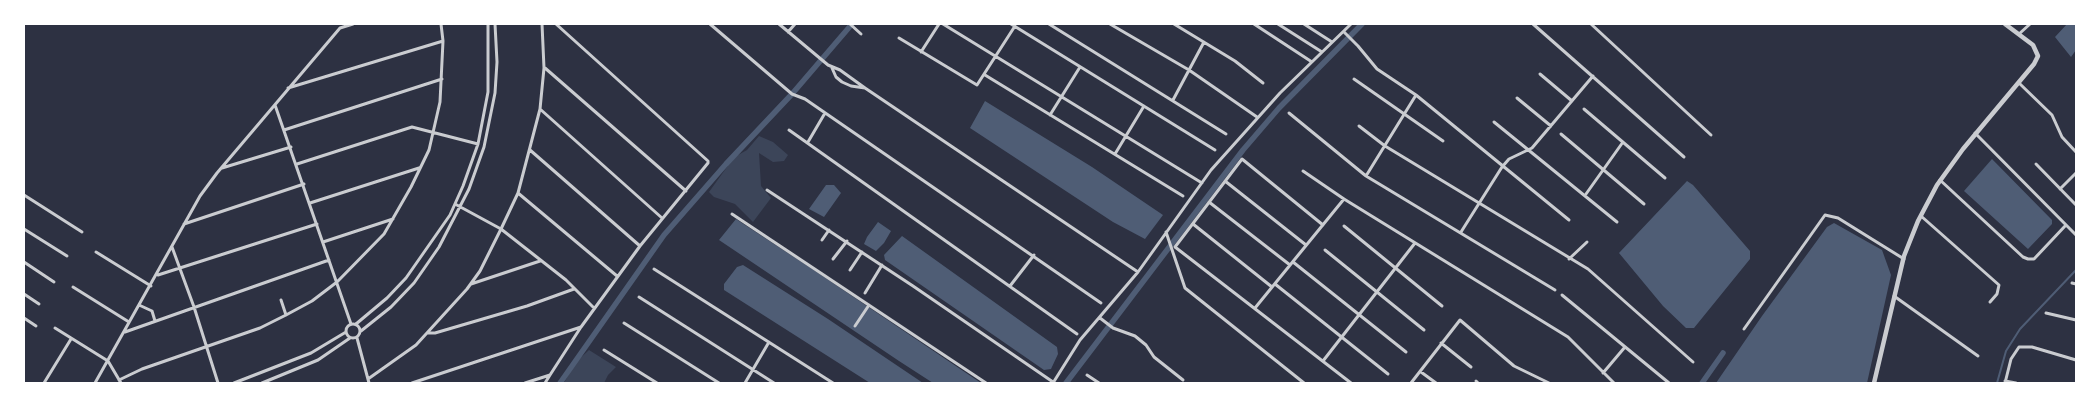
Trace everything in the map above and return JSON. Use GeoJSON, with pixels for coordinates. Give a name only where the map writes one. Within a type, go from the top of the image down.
{"type":"FeatureCollection","features":[{"type":"Feature","properties":{"kind":"street"},"geometry":{"type":"LineString","coordinates":[[95,383],[200,196],[221,168],[343,24]]}},
{"type":"Feature","properties":{"kind":"street"},"geometry":{"type":"LineString","coordinates":[[340,28],[353,24]]}},
{"type":"Feature","properties":{"kind":"street"},"geometry":{"type":"LineString","coordinates":[[55,328],[108,361],[120,382],[142,369],[260,328],[312,301],[337,282],[384,234],[394,219],[428,150],[440,102],[443,40],[441,24]]}},
{"type":"Feature","properties":{"kind":"street"},"geometry":{"type":"LineString","coordinates":[[234,383],[311,353],[346,332],[347,327],[351,324],[356,324],[387,298],[406,278],[455,204],[478,144],[488,92],[488,24]]}},
{"type":"Feature","properties":{"kind":"street"},"geometry":{"type":"LineString","coordinates":[[495,24],[497,62],[490,118],[484,147],[470,190],[439,247],[414,283],[391,307],[361,331],[357,338],[368,381],[416,345],[470,284],[480,271],[501,229],[518,193],[540,109],[544,68],[542,24]]}},
{"type":"Feature","properties":{"kind":"street"},"geometry":{"type":"LineString","coordinates":[[545,383],[580,327],[617,276],[662,218],[707,166],[708,161],[556,24]]}},
{"type":"Feature","properties":{"kind":"street"},"geometry":{"type":"LineString","coordinates":[[710,24],[792,94],[806,99],[1101,303]]}},
{"type":"Feature","properties":{"kind":"street"},"geometry":{"type":"LineString","coordinates":[[779,24],[832,68],[840,70],[1138,272]]}},
{"type":"Feature","properties":{"kind":"street"},"geometry":{"type":"LineString","coordinates":[[788,32],[795,24]]}},
{"type":"Feature","properties":{"kind":"street"},"geometry":{"type":"LineString","coordinates":[[850,24],[862,34]]}},
{"type":"Feature","properties":{"kind":"street"},"geometry":{"type":"LineString","coordinates":[[921,52],[939,24]]}},
{"type":"Feature","properties":{"kind":"street"},"geometry":{"type":"LineString","coordinates":[[943,24],[1202,183]]}},
{"type":"Feature","properties":{"kind":"street"},"geometry":{"type":"LineString","coordinates":[[1011,24],[1215,150]]}},
{"type":"Feature","properties":{"kind":"street"},"geometry":{"type":"LineString","coordinates":[[1049,24],[1226,134]]}},
{"type":"Feature","properties":{"kind":"street"},"geometry":{"type":"LineString","coordinates":[[1110,24],[1188,70],[1257,118]]}},
{"type":"Feature","properties":{"kind":"street"},"geometry":{"type":"LineString","coordinates":[[1174,24],[1235,61],[1263,83]]}},
{"type":"Feature","properties":{"kind":"street"},"geometry":{"type":"LineString","coordinates":[[1254,24],[1312,62]]}},
{"type":"Feature","properties":{"kind":"street"},"geometry":{"type":"LineString","coordinates":[[1278,24],[1322,52]]}},
{"type":"Feature","properties":{"kind":"street"},"geometry":{"type":"LineString","coordinates":[[1304,24],[1332,42]]}},
{"type":"Feature","properties":{"kind":"street"},"geometry":{"type":"LineString","coordinates":[[767,190],[882,265],[1053,383],[1080,340],[1138,272],[1202,183],[1280,93],[1351,24]]}},
{"type":"Feature","properties":{"kind":"street"},"geometry":{"type":"LineString","coordinates":[[1533,24],[1684,156]]}},
{"type":"Feature","properties":{"kind":"street"},"geometry":{"type":"LineString","coordinates":[[1590,24],[1711,135]]}},
{"type":"Feature","properties":{"kind":"street"},"geometry":{"type":"LineString","coordinates":[[1874,383],[1904,259],[1920,216],[1940,180],[1975,133],[2038,56],[2034,45],[2004,24]]}},
{"type":"Feature","properties":{"kind":"street"},"geometry":{"type":"LineString","coordinates":[[2019,34],[2030,24]]}},
{"type":"Feature","properties":{"kind":"street"},"geometry":{"type":"LineString","coordinates":[[900,38],[974,84],[979,84],[1015,26]]}},
{"type":"Feature","properties":{"kind":"street"},"geometry":{"type":"LineString","coordinates":[[1344,32],[1377,69],[1416,95],[1568,220]]}},
{"type":"Feature","properties":{"kind":"street"},"geometry":{"type":"LineString","coordinates":[[288,88],[443,40]]}},
{"type":"Feature","properties":{"kind":"street"},"geometry":{"type":"LineString","coordinates":[[1173,100],[1204,42]]}},
{"type":"Feature","properties":{"kind":"street"},"geometry":{"type":"LineString","coordinates":[[1050,115],[1080,66]]}},
{"type":"Feature","properties":{"kind":"street"},"geometry":{"type":"LineString","coordinates":[[544,68],[686,191]]}},
{"type":"Feature","properties":{"kind":"street"},"geometry":{"type":"LineString","coordinates":[[832,68],[836,77],[842,82],[864,88]]}},
{"type":"Feature","properties":{"kind":"street"},"geometry":{"type":"LineString","coordinates":[[1540,74],[1572,101]]}},
{"type":"Feature","properties":{"kind":"street"},"geometry":{"type":"LineString","coordinates":[[985,75],[1183,196]]}},
{"type":"Feature","properties":{"kind":"street"},"geometry":{"type":"LineString","coordinates":[[1460,232],[1502,167],[1509,159],[1529,150],[1593,76]]}},
{"type":"Feature","properties":{"kind":"street"},"geometry":{"type":"LineString","coordinates":[[284,130],[442,79]]}},
{"type":"Feature","properties":{"kind":"street"},"geometry":{"type":"LineString","coordinates":[[1354,79],[1404,116],[1443,141]]}},
{"type":"Feature","properties":{"kind":"street"},"geometry":{"type":"LineString","coordinates":[[2018,82],[2052,115],[2062,137],[2076,152]]}},
{"type":"Feature","properties":{"kind":"street"},"geometry":{"type":"LineString","coordinates":[[1366,176],[1416,95]]}},
{"type":"Feature","properties":{"kind":"street"},"geometry":{"type":"LineString","coordinates":[[1517,98],[1550,126]]}},
{"type":"Feature","properties":{"kind":"street"},"geometry":{"type":"LineString","coordinates":[[275,105],[351,324]]}},
{"type":"Feature","properties":{"kind":"street"},"geometry":{"type":"LineString","coordinates":[[1115,154],[1144,106]]}},
{"type":"Feature","properties":{"kind":"street"},"geometry":{"type":"LineString","coordinates":[[1584,108],[1665,178]]}},
{"type":"Feature","properties":{"kind":"street"},"geometry":{"type":"LineString","coordinates":[[540,109],[662,218]]}},
{"type":"Feature","properties":{"kind":"street"},"geometry":{"type":"LineString","coordinates":[[808,142],[826,113]]}},
{"type":"Feature","properties":{"kind":"street"},"geometry":{"type":"LineString","coordinates":[[1290,113],[1366,176],[1555,290]]}},
{"type":"Feature","properties":{"kind":"street"},"geometry":{"type":"LineString","coordinates":[[1494,122],[1586,194],[1617,222]]}},
{"type":"Feature","properties":{"kind":"street"},"geometry":{"type":"LineString","coordinates":[[297,164],[412,126],[478,144]]}},
{"type":"Feature","properties":{"kind":"street"},"geometry":{"type":"LineString","coordinates":[[1359,126],[1385,146],[1588,269],[1694,362]]}},
{"type":"Feature","properties":{"kind":"street"},"geometry":{"type":"LineString","coordinates":[[788,130],[808,142],[1078,334]]}},
{"type":"Feature","properties":{"kind":"street"},"geometry":{"type":"LineString","coordinates":[[1975,133],[2076,235]]}},
{"type":"Feature","properties":{"kind":"street"},"geometry":{"type":"LineString","coordinates":[[1561,134],[1644,204]]}},
{"type":"Feature","properties":{"kind":"street"},"geometry":{"type":"LineString","coordinates":[[1586,194],[1623,142]]}},
{"type":"Feature","properties":{"kind":"street"},"geometry":{"type":"LineString","coordinates":[[221,168],[291,147]]}},
{"type":"Feature","properties":{"kind":"street"},"geometry":{"type":"LineString","coordinates":[[530,150],[640,246]]}},
{"type":"Feature","properties":{"kind":"street"},"geometry":{"type":"LineString","coordinates":[[1323,225],[1242,159],[1175,247],[1351,383]]}},
{"type":"Feature","properties":{"kind":"street"},"geometry":{"type":"LineString","coordinates":[[2036,164],[2076,205]]}},
{"type":"Feature","properties":{"kind":"street"},"geometry":{"type":"LineString","coordinates":[[310,203],[420,168]]}},
{"type":"Feature","properties":{"kind":"street"},"geometry":{"type":"LineString","coordinates":[[1303,171],[1344,199],[1568,337],[1614,383]]}},
{"type":"Feature","properties":{"kind":"street"},"geometry":{"type":"LineString","coordinates":[[2060,188],[2076,173]]}},
{"type":"Feature","properties":{"kind":"street"},"geometry":{"type":"LineString","coordinates":[[1940,180],[2028,260],[2034,259],[2066,224]]}},
{"type":"Feature","properties":{"kind":"street"},"geometry":{"type":"LineString","coordinates":[[1225,181],[1306,245]]}},
{"type":"Feature","properties":{"kind":"street"},"geometry":{"type":"LineString","coordinates":[[184,224],[304,184]]}},
{"type":"Feature","properties":{"kind":"street"},"geometry":{"type":"LineString","coordinates":[[518,193],[617,276]]}},
{"type":"Feature","properties":{"kind":"street"},"geometry":{"type":"LineString","coordinates":[[24,195],[82,232]]}},
{"type":"Feature","properties":{"kind":"street"},"geometry":{"type":"LineString","coordinates":[[1255,308],[1344,199]]}},
{"type":"Feature","properties":{"kind":"street"},"geometry":{"type":"LineString","coordinates":[[1209,202],[1406,352]]}},
{"type":"Feature","properties":{"kind":"street"},"geometry":{"type":"LineString","coordinates":[[455,204],[501,229],[574,289],[594,308]]}},
{"type":"Feature","properties":{"kind":"street"},"geometry":{"type":"LineString","coordinates":[[732,214],[986,383]]}},
{"type":"Feature","properties":{"kind":"street"},"geometry":{"type":"LineString","coordinates":[[1744,329],[1825,215],[1844,221],[1904,259]]}},
{"type":"Feature","properties":{"kind":"street"},"geometry":{"type":"LineString","coordinates":[[1920,216],[1999,286],[1997,294],[1990,302]]}},
{"type":"Feature","properties":{"kind":"street"},"geometry":{"type":"LineString","coordinates":[[323,242],[394,219]]}},
{"type":"Feature","properties":{"kind":"street"},"geometry":{"type":"LineString","coordinates":[[157,275],[317,224]]}},
{"type":"Feature","properties":{"kind":"street"},"geometry":{"type":"LineString","coordinates":[[1193,224],[1388,374]]}},
{"type":"Feature","properties":{"kind":"street"},"geometry":{"type":"LineString","coordinates":[[1344,226],[1442,306]]}},
{"type":"Feature","properties":{"kind":"street"},"geometry":{"type":"LineString","coordinates":[[24,229],[68,256]]}},
{"type":"Feature","properties":{"kind":"street"},"geometry":{"type":"LineString","coordinates":[[822,240],[829,230]]}},
{"type":"Feature","properties":{"kind":"street"},"geometry":{"type":"LineString","coordinates":[[1166,232],[1185,288],[1304,383]]}},
{"type":"Feature","properties":{"kind":"street"},"geometry":{"type":"LineString","coordinates":[[834,259],[847,242]]}},
{"type":"Feature","properties":{"kind":"street"},"geometry":{"type":"LineString","coordinates":[[1569,259],[1587,242]]}},
{"type":"Feature","properties":{"kind":"street"},"geometry":{"type":"LineString","coordinates":[[1323,361],[1415,243]]}},
{"type":"Feature","properties":{"kind":"street"},"geometry":{"type":"LineString","coordinates":[[172,247],[194,307],[218,383]]}},
{"type":"Feature","properties":{"kind":"street"},"geometry":{"type":"LineString","coordinates":[[1325,250],[1424,330]]}},
{"type":"Feature","properties":{"kind":"street"},"geometry":{"type":"LineString","coordinates":[[96,252],[151,286]]}},
{"type":"Feature","properties":{"kind":"street"},"geometry":{"type":"LineString","coordinates":[[850,270],[862,252]]}},
{"type":"Feature","properties":{"kind":"street"},"geometry":{"type":"LineString","coordinates":[[1010,286],[1034,255]]}},
{"type":"Feature","properties":{"kind":"street"},"geometry":{"type":"LineString","coordinates":[[124,332],[330,260]]}},
{"type":"Feature","properties":{"kind":"street"},"geometry":{"type":"LineString","coordinates":[[470,284],[540,261]]}},
{"type":"Feature","properties":{"kind":"street"},"geometry":{"type":"LineString","coordinates":[[24,262],[54,282]]}},
{"type":"Feature","properties":{"kind":"street"},"geometry":{"type":"LineString","coordinates":[[865,293],[882,265]]}},
{"type":"Feature","properties":{"kind":"street"},"geometry":{"type":"LineString","coordinates":[[654,268],[833,383]]}},
{"type":"Feature","properties":{"kind":"street"},"geometry":{"type":"LineString","coordinates":[[73,287],[129,322]]}},
{"type":"Feature","properties":{"kind":"street"},"geometry":{"type":"LineString","coordinates":[[427,333],[435,333],[527,306],[574,289]]}},
{"type":"Feature","properties":{"kind":"street"},"geometry":{"type":"LineString","coordinates":[[24,294],[39,304]]}},
{"type":"Feature","properties":{"kind":"street"},"geometry":{"type":"LineString","coordinates":[[1562,295],[1669,383]]}},
{"type":"Feature","properties":{"kind":"street"},"geometry":{"type":"LineString","coordinates":[[1894,296],[1978,356]]}},
{"type":"Feature","properties":{"kind":"street"},"geometry":{"type":"LineString","coordinates":[[639,297],[774,383]]}},
{"type":"Feature","properties":{"kind":"street"},"geometry":{"type":"LineString","coordinates":[[282,300],[286,315]]}},
{"type":"Feature","properties":{"kind":"street"},"geometry":{"type":"LineString","coordinates":[[140,304],[152,311],[155,321]]}},
{"type":"Feature","properties":{"kind":"street"},"geometry":{"type":"LineString","coordinates":[[855,326],[869,305]]}},
{"type":"Feature","properties":{"kind":"street"},"geometry":{"type":"LineString","coordinates":[[2046,313],[2076,320]]}},
{"type":"Feature","properties":{"kind":"street"},"geometry":{"type":"LineString","coordinates":[[24,318],[36,326]]}},
{"type":"Feature","properties":{"kind":"street"},"geometry":{"type":"LineString","coordinates":[[1100,318],[1108,325],[1135,336],[1146,345],[1154,357],[1183,380]]}},
{"type":"Feature","properties":{"kind":"street"},"geometry":{"type":"LineString","coordinates":[[1411,383],[1440,343],[1460,320],[1514,366],[1548,383]]}},
{"type":"Feature","properties":{"kind":"street"},"geometry":{"type":"LineString","coordinates":[[624,323],[718,383]]}},
{"type":"Feature","properties":{"kind":"street"},"geometry":{"type":"LineString","coordinates":[[356,324],[361,331]]}},
{"type":"Feature","properties":{"kind":"street"},"geometry":{"type":"LineString","coordinates":[[412,383],[580,327]]}},
{"type":"Feature","properties":{"kind":"street"},"geometry":{"type":"LineString","coordinates":[[346,332],[350,338]]}},
{"type":"Feature","properties":{"kind":"street"},"geometry":{"type":"LineString","coordinates":[[262,383],[318,360],[350,338],[357,338]]}},
{"type":"Feature","properties":{"kind":"street"},"geometry":{"type":"LineString","coordinates":[[44,383],[71,339]]}},
{"type":"Feature","properties":{"kind":"street"},"geometry":{"type":"LineString","coordinates":[[745,383],[769,342]]}},
{"type":"Feature","properties":{"kind":"street"},"geometry":{"type":"LineString","coordinates":[[1440,343],[1471,367]]}},
{"type":"Feature","properties":{"kind":"street"},"geometry":{"type":"LineString","coordinates":[[1603,373],[1625,347]]}},
{"type":"Feature","properties":{"kind":"street"},"geometry":{"type":"LineString","coordinates":[[2016,383],[2005,382],[2011,358],[2019,347],[2032,347],[2076,360]]}},
{"type":"Feature","properties":{"kind":"street"},"geometry":{"type":"LineString","coordinates":[[604,350],[657,383]]}},
{"type":"Feature","properties":{"kind":"street"},"geometry":{"type":"LineString","coordinates":[[1420,372],[1436,383]]}},
{"type":"Feature","properties":{"kind":"street"},"geometry":{"type":"LineString","coordinates":[[1087,374],[1098,383]]}},
{"type":"Feature","properties":{"kind":"street"},"geometry":{"type":"LineString","coordinates":[[525,383],[550,375]]}},
{"type":"Feature","properties":{"kind":"shaded area"},"geometry":{"type":"Polygon","coordinates":[[[2067,24],[2076,24],[2076,50],[2071,57],[2055,37],[2067,24]]]}},
{"type":"Feature","properties":{"kind":"shaded area"},"geometry":{"type":"Polygon","coordinates":[[[985,101],[1092,167],[1163,215],[1145,239],[1113,222],[970,128],[985,101]]]}},
{"type":"Feature","properties":{"kind":"shaded area"},"geometry":{"type":"Polygon","coordinates":[[[759,136],[773,142],[788,155],[784,161],[773,162],[759,153],[761,186],[771,198],[753,222],[735,204],[714,197],[709,192],[731,159],[747,150],[759,136]]]}},
{"type":"Feature","properties":{"kind":"shaded area"},"geometry":{"type":"Polygon","coordinates":[[[1992,159],[2052,220],[2052,224],[2028,249],[1964,191],[1992,159]]]}},
{"type":"Feature","properties":{"kind":"shaded area"},"geometry":{"type":"Polygon","coordinates":[[[1687,181],[1693,185],[1750,251],[1750,259],[1694,328],[1686,328],[1663,306],[1619,253],[1687,181]]]}},
{"type":"Feature","properties":{"kind":"shaded area"},"geometry":{"type":"Polygon","coordinates":[[[826,185],[834,185],[841,193],[824,217],[809,209],[826,185]]]}},
{"type":"Feature","properties":{"kind":"shaded area"},"geometry":{"type":"Polygon","coordinates":[[[736,219],[981,383],[933,383],[899,361],[719,240],[736,219]]]}},
{"type":"Feature","properties":{"kind":"shaded area"},"geometry":{"type":"Polygon","coordinates":[[[878,222],[891,231],[884,243],[876,251],[864,244],[878,222]]]}},
{"type":"Feature","properties":{"kind":"shaded area"},"geometry":{"type":"Polygon","coordinates":[[[1834,223],[1882,250],[1891,275],[1867,383],[1716,383],[1827,227],[1834,223]]]}},
{"type":"Feature","properties":{"kind":"shaded area"},"geometry":{"type":"Polygon","coordinates":[[[902,236],[1057,347],[1058,354],[1051,369],[1044,370],[885,260],[884,255],[902,236]]]}},
{"type":"Feature","properties":{"kind":"shaded area"},"geometry":{"type":"Polygon","coordinates":[[[743,265],[923,383],[870,383],[724,290],[724,284],[737,267],[743,265]]]}},
{"type":"Feature","properties":{"kind":"shaded area"},"geometry":{"type":"Polygon","coordinates":[[[589,350],[616,367],[608,375],[604,383],[564,383],[575,363],[589,350]]]}},
{"type":"Feature","properties":{"kind":"waterway"},"geometry":{"type":"LineString","coordinates":[[560,383],[664,235],[726,164],[792,94],[852,24]]}},
{"type":"Feature","properties":{"kind":"waterway"},"geometry":{"type":"LineString","coordinates":[[1066,383],[1243,150],[1279,108],[1362,24]]}},
{"type":"Feature","properties":{"kind":"waterway"},"geometry":{"type":"LineString","coordinates":[[1997,383],[2006,351],[2020,329],[2076,270]]}},
{"type":"Feature","properties":{"kind":"waterway"},"geometry":{"type":"LineString","coordinates":[[1702,383],[1723,353]]}}]}
